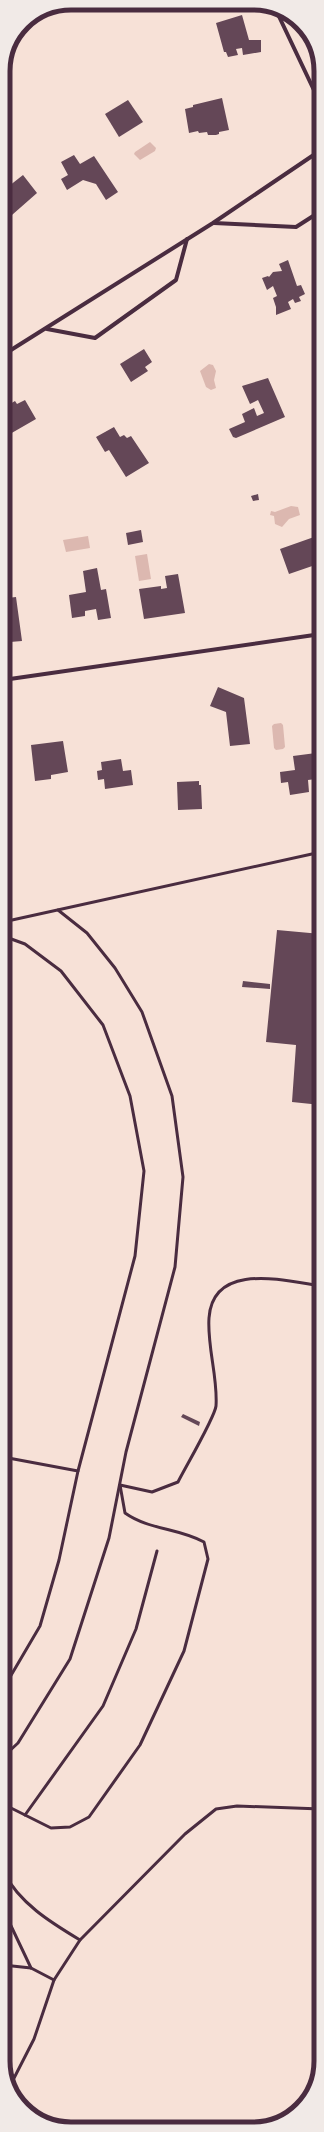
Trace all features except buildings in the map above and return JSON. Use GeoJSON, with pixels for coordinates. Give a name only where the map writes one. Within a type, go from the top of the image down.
{"type":"FeatureCollection","features":[{"type":"Feature","properties":{"kind":"street"},"geometry":{"type":"LineString","coordinates":[[279,16],[314,90]]}},
{"type":"Feature","properties":{"kind":"street"},"geometry":{"type":"LineString","coordinates":[[10,351],[47,329],[213,223],[314,155]]}},
{"type":"Feature","properties":{"kind":"street"},"geometry":{"type":"LineString","coordinates":[[213,223],[296,227],[314,215]]}},
{"type":"Feature","properties":{"kind":"street"},"geometry":{"type":"LineString","coordinates":[[47,329],[94,338],[176,280],[187,239]]}},
{"type":"Feature","properties":{"kind":"street"},"geometry":{"type":"LineString","coordinates":[[10,679],[314,635]]}},
{"type":"Feature","properties":{"kind":"lane"},"geometry":{"type":"LineString","coordinates":[[10,920],[314,854]]}},
{"type":"Feature","properties":{"kind":"lane"},"geometry":{"type":"LineString","coordinates":[[10,1750],[18,1743],[70,1659],[109,1538],[126,1452],[175,1267],[183,1177],[172,1096],[142,1012],[115,968],[87,933],[58,910]]}},
{"type":"Feature","properties":{"kind":"lane"},"geometry":{"type":"LineString","coordinates":[[10,939],[25,944],[61,971],[103,1025],[130,1096],[144,1171],[135,1256],[78,1471],[59,1560],[40,1626],[10,1677]]}},
{"type":"Feature","properties":{"kind":"lane"},"geometry":{"type":"LineString","coordinates":[[120,1485],[152,1492],[178,1482],[216,1408],[209,1317],[214,1300],[225,1287],[236,1281],[256,1277],[314,1285]]}},
{"type":"Feature","properties":{"kind":"lane"},"geometry":{"type":"LineString","coordinates":[[10,1458],[78,1471]]}},
{"type":"Feature","properties":{"kind":"lane"},"geometry":{"type":"LineString","coordinates":[[10,1808],[51,1828],[70,1827],[89,1817],[140,1745],[184,1651],[208,1559],[204,1542],[192,1535],[137,1522],[125,1513],[120,1485]]}},
{"type":"Feature","properties":{"kind":"lane"},"geometry":{"type":"LineString","coordinates":[[25,1815],[103,1706],[136,1629],[158,1551]]}},
{"type":"Feature","properties":{"kind":"lane"},"geometry":{"type":"LineString","coordinates":[[13,2080],[34,2039],[54,1980],[80,1940],[184,1834],[216,1809],[237,1806],[314,1809]]}},
{"type":"Feature","properties":{"kind":"lane"},"geometry":{"type":"LineString","coordinates":[[10,1883],[41,1916],[80,1940]]}},
{"type":"Feature","properties":{"kind":"lane"},"geometry":{"type":"LineString","coordinates":[[10,1923],[31,1968]]}},
{"type":"Feature","properties":{"kind":"lane"},"geometry":{"type":"LineString","coordinates":[[10,1966],[31,1968],[54,1980]]}},
{"type":"Feature","properties":{"kind":"shaded area"},"geometry":{"type":"Polygon","coordinates":[[[150,142],[156,148],[155,151],[140,160],[134,154],[135,152],[150,142]]]}},
{"type":"Feature","properties":{"kind":"shaded area"},"geometry":{"type":"Polygon","coordinates":[[[209,364],[213,365],[216,371],[214,380],[216,388],[211,390],[206,387],[200,371],[209,364]]]}},
{"type":"Feature","properties":{"kind":"shaded area"},"geometry":{"type":"Polygon","coordinates":[[[291,506],[298,507],[300,515],[289,519],[282,527],[275,524],[274,516],[270,515],[271,511],[275,512],[291,506]]]}},
{"type":"Feature","properties":{"kind":"shaded area"},"geometry":{"type":"Polygon","coordinates":[[[88,536],[90,548],[66,552],[63,540],[88,536]]]}},
{"type":"Feature","properties":{"kind":"shaded area"},"geometry":{"type":"Polygon","coordinates":[[[147,554],[151,579],[139,581],[135,556],[147,554]]]}},
{"type":"Feature","properties":{"kind":"shaded area"},"geometry":{"type":"Polygon","coordinates":[[[281,723],[283,725],[285,747],[283,749],[276,750],[274,748],[272,726],[274,724],[281,723]]]}}]}
